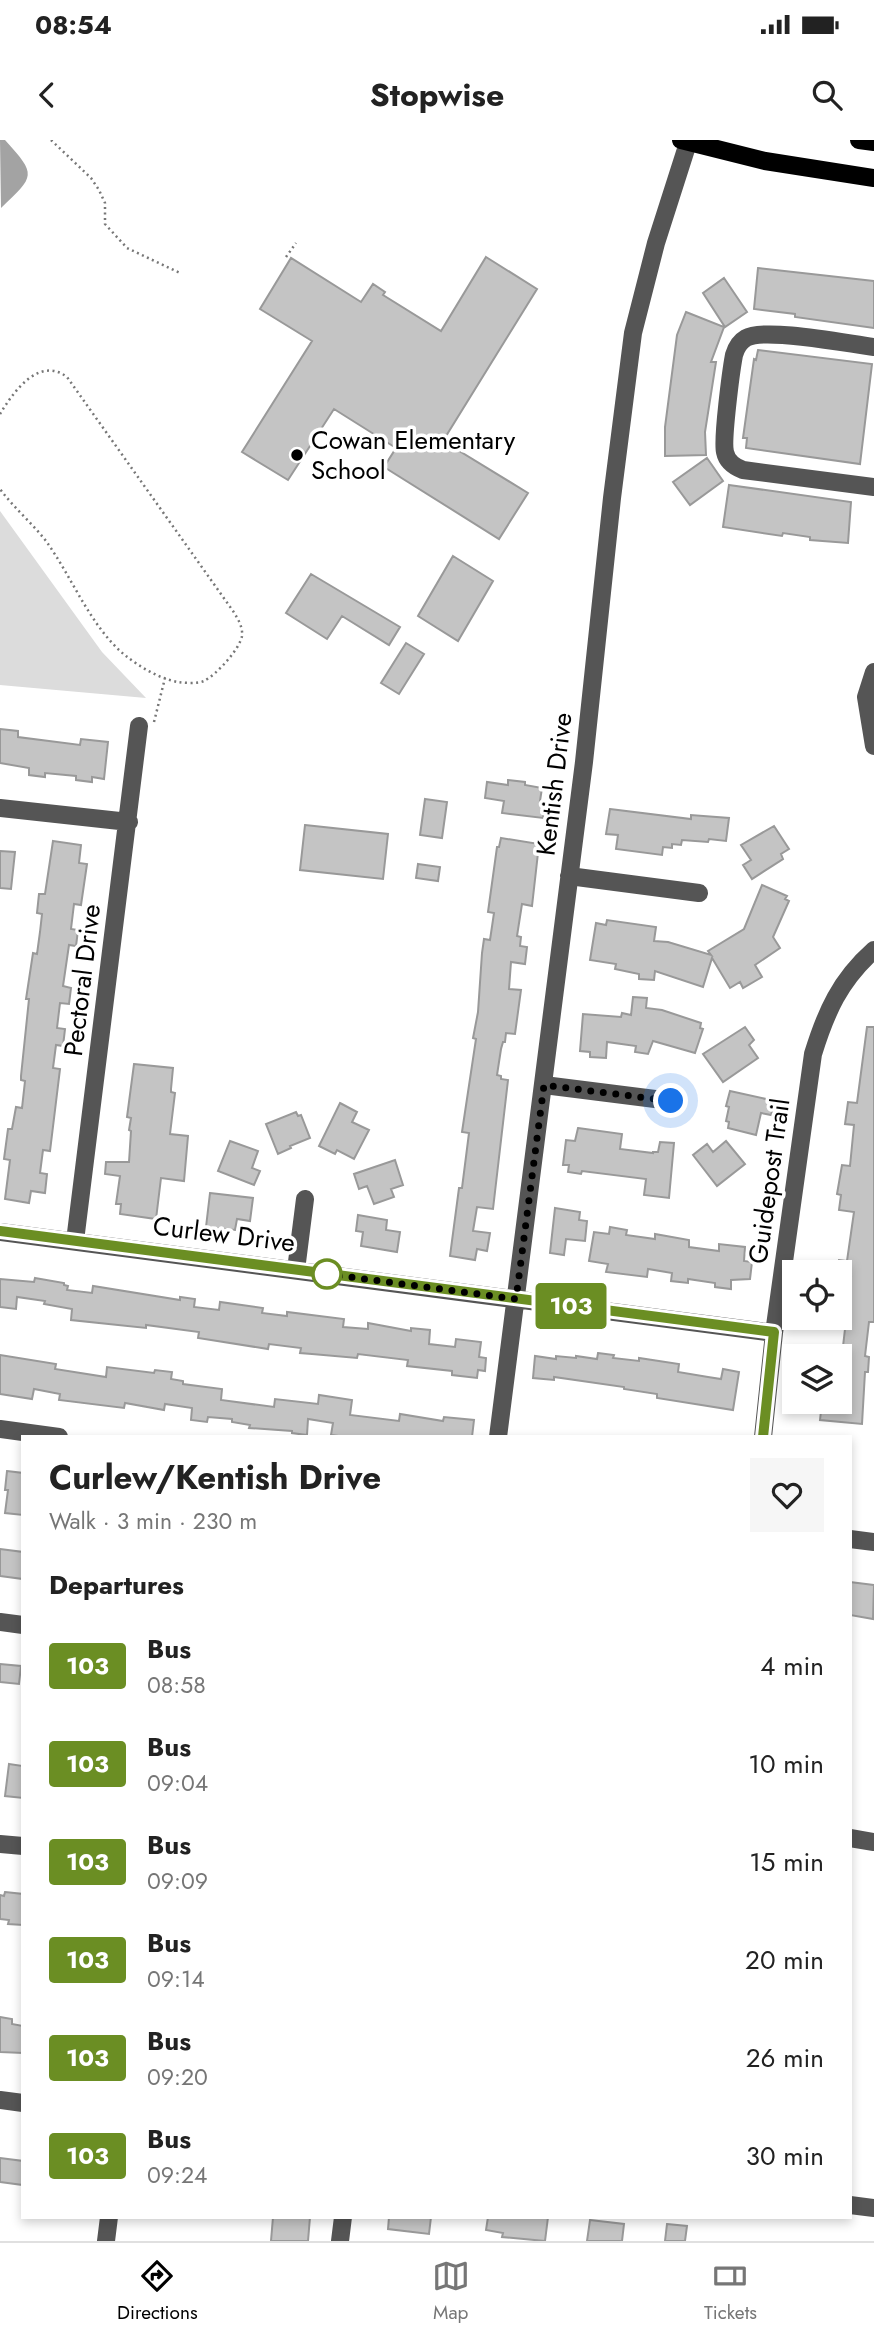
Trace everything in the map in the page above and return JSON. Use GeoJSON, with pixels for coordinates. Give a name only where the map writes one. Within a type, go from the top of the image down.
{"type":"FeatureCollection","features":[{"type":"Feature","properties":{"kind":"main road"},"geometry":{"type":"LineString","coordinates":[[859,140],[874,142]]}},
{"type":"Feature","properties":{"kind":"main road"},"geometry":{"type":"LineString","coordinates":[[684,141],[765,161],[874,178]]}},
{"type":"Feature","properties":{"kind":"street","name":"Kentish Drive"},"geometry":{"type":"LineString","coordinates":[[498,1435],[584,762],[633,333],[684,141]]}},
{"type":"Feature","properties":{"kind":"street"},"geometry":{"type":"LineString","coordinates":[[874,347],[767,334],[749,336],[742,341],[735,354],[725,444],[732,465],[743,470],[874,487]]}},
{"type":"Feature","properties":{"kind":"street"},"geometry":{"type":"LineString","coordinates":[[874,672],[866,697],[874,746]]}},
{"type":"Feature","properties":{"kind":"street","name":"Pectoral Drive"},"geometry":{"type":"LineString","coordinates":[[75,1241],[139,726]]}},
{"type":"Feature","properties":{"kind":"street"},"geometry":{"type":"LineString","coordinates":[[0,808],[128,822]]}},
{"type":"Feature","properties":{"kind":"street"},"geometry":{"type":"LineString","coordinates":[[569,876],[699,893]]}},
{"type":"Feature","properties":{"kind":"street","name":"Guidepost Trail"},"geometry":{"type":"LineString","coordinates":[[763,1435],[774,1332],[813,1054],[824,1018],[840,987],[874,950]]}},
{"type":"Feature","properties":{"kind":"street"},"geometry":{"type":"LineString","coordinates":[[544,1085],[671,1101]]}},
{"type":"Feature","properties":{"kind":"street"},"geometry":{"type":"LineString","coordinates":[[296,1270],[305,1199]]}},
{"type":"Feature","properties":{"kind":"street","name":"Curlew Drive"},"geometry":{"type":"LineString","coordinates":[[0,1231],[774,1332]]}},
{"type":"Feature","properties":{"kind":"street"},"geometry":{"type":"LineString","coordinates":[[0,1429],[44,1435]]}},
{"type":"Feature","properties":{"kind":"street"},"geometry":{"type":"LineString","coordinates":[[852,1539],[874,1542]]}},
{"type":"Feature","properties":{"kind":"street"},"geometry":{"type":"LineString","coordinates":[[0,1622],[21,1625]]}},
{"type":"Feature","properties":{"kind":"street"},"geometry":{"type":"LineString","coordinates":[[852,1838],[874,1842]]}},
{"type":"Feature","properties":{"kind":"street"},"geometry":{"type":"LineString","coordinates":[[0,1844],[21,1846]]}},
{"type":"Feature","properties":{"kind":"street"},"geometry":{"type":"LineString","coordinates":[[0,2100],[21,2103]]}},
{"type":"Feature","properties":{"kind":"street"},"geometry":{"type":"LineString","coordinates":[[852,2205],[874,2208]]}},
{"type":"Feature","properties":{"kind":"street"},"geometry":{"type":"LineString","coordinates":[[106,2241],[109,2219]]}},
{"type":"Feature","properties":{"kind":"street"},"geometry":{"type":"LineString","coordinates":[[340,2241],[343,2219]]}},
{"type":"Feature","properties":{"kind":"path"},"geometry":{"type":"LineString","coordinates":[[51,140],[91,178],[105,203],[105,224],[127,248],[180,273]]}},
{"type":"Feature","properties":{"kind":"path"},"geometry":{"type":"LineString","coordinates":[[286,257],[296,243]]}},
{"type":"Feature","properties":{"kind":"path"},"geometry":{"type":"LineString","coordinates":[[0,414],[28,378],[36,372],[52,370],[67,377],[233,611],[241,627],[240,642],[233,654],[203,682],[178,682],[140,666],[114,644],[97,622],[47,542],[0,489]]}},
{"type":"Feature","properties":{"kind":"path"},"geometry":{"type":"LineString","coordinates":[[139,726],[148,726],[155,720],[165,678]]}},
{"type":"Feature","properties":{"kind":"shaded area"},"geometry":{"type":"Polygon","coordinates":[[[0,140],[5,140],[23,161],[28,175],[26,182],[1,208],[0,140]]]}},
{"type":"Feature","properties":{"kind":"shaded area"},"geometry":{"type":"Polygon","coordinates":[[[0,511],[102,652],[146,698],[0,685],[0,511]]]}},
{"type":"Feature","properties":{"kind":"building","name":"Cowan Elementary School"},"geometry":{"type":"Polygon","coordinates":[[[486,257],[537,289],[443,441],[528,493],[499,539],[384,467],[396,448],[334,409],[288,480],[242,452],[312,341],[260,309],[291,258],[361,302],[373,284],[385,292],[383,295],[441,331],[486,257]]]}},
{"type":"Feature","properties":{"kind":"building"},"geometry":{"type":"Polygon","coordinates":[[[758,268],[874,281],[874,328],[754,309],[758,268]]]}},
{"type":"Feature","properties":{"kind":"building"},"geometry":{"type":"Polygon","coordinates":[[[724,278],[747,312],[725,327],[703,293],[724,278]]]}},
{"type":"Feature","properties":{"kind":"building"},"geometry":{"type":"Polygon","coordinates":[[[686,312],[724,327],[711,362],[716,362],[705,432],[706,455],[665,456],[665,427],[677,335],[686,312]]]}},
{"type":"Feature","properties":{"kind":"building"},"geometry":{"type":"Polygon","coordinates":[[[758,350],[872,364],[860,464],[746,448],[747,438],[743,438],[754,359],[756,360],[758,350]]]}},
{"type":"Feature","properties":{"kind":"building"},"geometry":{"type":"Polygon","coordinates":[[[707,458],[723,481],[690,505],[673,482],[707,458]]]}},
{"type":"Feature","properties":{"kind":"building"},"geometry":{"type":"Polygon","coordinates":[[[729,485],[851,502],[848,543],[723,527],[729,485]]]}},
{"type":"Feature","properties":{"kind":"building"},"geometry":{"type":"Polygon","coordinates":[[[453,556],[493,581],[458,641],[418,616],[453,556]]]}},
{"type":"Feature","properties":{"kind":"building"},"geometry":{"type":"Polygon","coordinates":[[[311,574],[400,627],[389,645],[342,616],[327,639],[286,613],[311,574]]]}},
{"type":"Feature","properties":{"kind":"building"},"geometry":{"type":"Polygon","coordinates":[[[406,643],[424,654],[399,694],[381,683],[406,643]]]}},
{"type":"Feature","properties":{"kind":"building"},"geometry":{"type":"Polygon","coordinates":[[[0,729],[18,731],[18,737],[80,745],[81,739],[108,742],[104,779],[92,777],[92,782],[76,780],[76,776],[45,773],[45,777],[29,775],[29,768],[0,763],[0,729]]]}},
{"type":"Feature","properties":{"kind":"building"},"geometry":{"type":"Polygon","coordinates":[[[508,780],[542,788],[540,801],[545,802],[543,818],[502,813],[504,801],[485,798],[487,782],[508,785],[508,780]]]}},
{"type":"Feature","properties":{"kind":"building"},"geometry":{"type":"Polygon","coordinates":[[[425,799],[447,802],[442,838],[420,835],[425,799]]]}},
{"type":"Feature","properties":{"kind":"building"},"geometry":{"type":"Polygon","coordinates":[[[610,809],[691,819],[691,815],[729,818],[726,841],[682,840],[681,845],[663,847],[662,855],[616,849],[618,835],[606,834],[610,809]]]}},
{"type":"Feature","properties":{"kind":"building"},"geometry":{"type":"Polygon","coordinates":[[[305,825],[388,834],[383,879],[300,870],[305,825]]]}},
{"type":"Feature","properties":{"kind":"building"},"geometry":{"type":"Polygon","coordinates":[[[774,826],[789,849],[781,854],[783,859],[752,879],[743,865],[751,860],[741,845],[774,826]]]}},
{"type":"Feature","properties":{"kind":"building"},"geometry":{"type":"Polygon","coordinates":[[[501,838],[539,844],[532,906],[522,904],[517,936],[521,937],[520,946],[527,947],[525,964],[511,962],[509,989],[521,990],[515,1034],[506,1033],[497,1075],[508,1080],[493,1209],[477,1207],[473,1231],[490,1233],[487,1251],[477,1249],[475,1260],[450,1256],[469,1133],[462,1132],[476,1039],[473,1038],[478,1012],[482,953],[484,939],[490,940],[494,913],[488,912],[497,847],[501,838]]]}},
{"type":"Feature","properties":{"kind":"building"},"geometry":{"type":"Polygon","coordinates":[[[53,841],[81,845],[79,863],[87,864],[81,905],[74,904],[71,929],[78,930],[76,946],[69,945],[63,986],[71,988],[69,1004],[60,1003],[57,1028],[65,1029],[63,1046],[56,1045],[53,1068],[60,1069],[50,1151],[43,1150],[40,1173],[47,1174],[45,1193],[31,1191],[29,1203],[5,1199],[10,1160],[4,1159],[8,1129],[12,1129],[16,1107],[22,1108],[25,1081],[21,1080],[21,1076],[29,999],[26,999],[33,953],[37,954],[40,932],[42,914],[37,913],[39,894],[45,894],[53,841]]]}},
{"type":"Feature","properties":{"kind":"building"},"geometry":{"type":"Polygon","coordinates":[[[0,851],[15,852],[11,889],[0,888],[0,851]]]}},
{"type":"Feature","properties":{"kind":"building"},"geometry":{"type":"Polygon","coordinates":[[[418,864],[440,867],[438,881],[416,878],[418,864]]]}},
{"type":"Feature","properties":{"kind":"building"},"geometry":{"type":"Polygon","coordinates":[[[762,885],[787,896],[785,899],[789,901],[773,937],[780,948],[755,965],[762,977],[743,988],[740,982],[730,988],[712,958],[703,987],[655,971],[654,980],[639,979],[639,974],[615,969],[616,964],[590,960],[596,923],[606,925],[607,920],[656,927],[654,941],[668,942],[711,955],[708,951],[744,929],[762,885]]]}},
{"type":"Feature","properties":{"kind":"building"},"geometry":{"type":"Polygon","coordinates":[[[633,997],[647,998],[646,1008],[662,1010],[701,1023],[700,1028],[703,1029],[695,1053],[653,1041],[648,1054],[635,1052],[636,1046],[607,1042],[606,1058],[590,1057],[590,1052],[580,1051],[583,1014],[621,1017],[622,1013],[631,1015],[633,997]]]}},
{"type":"Feature","properties":{"kind":"building"},"geometry":{"type":"Polygon","coordinates":[[[745,1027],[754,1040],[749,1045],[758,1058],[723,1082],[703,1054],[745,1027]]]}},
{"type":"Feature","properties":{"kind":"building"},"geometry":{"type":"Polygon","coordinates":[[[867,1027],[874,1027],[874,1322],[869,1322],[865,1356],[869,1357],[868,1372],[865,1372],[862,1424],[820,1420],[821,1414],[852,1414],[852,1344],[843,1344],[845,1330],[852,1330],[852,1260],[847,1260],[854,1212],[839,1210],[841,1195],[837,1194],[842,1165],[850,1166],[854,1125],[845,1124],[848,1102],[857,1103],[867,1027]]]}},
{"type":"Feature","properties":{"kind":"building"},"geometry":{"type":"Polygon","coordinates":[[[134,1064],[173,1068],[171,1092],[175,1093],[170,1134],[188,1136],[184,1181],[161,1178],[156,1219],[120,1214],[121,1204],[116,1204],[120,1176],[105,1174],[106,1162],[129,1162],[131,1118],[127,1117],[134,1064]]]}},
{"type":"Feature","properties":{"kind":"building"},"geometry":{"type":"Polygon","coordinates":[[[730,1091],[775,1101],[771,1115],[761,1113],[756,1135],[728,1128],[729,1122],[726,1121],[729,1107],[726,1106],[730,1091]]]}},
{"type":"Feature","properties":{"kind":"building"},"geometry":{"type":"Polygon","coordinates":[[[340,1103],[357,1112],[352,1122],[369,1130],[354,1159],[337,1150],[335,1154],[319,1146],[340,1103]]]}},
{"type":"Feature","properties":{"kind":"building"},"geometry":{"type":"Polygon","coordinates":[[[296,1112],[298,1116],[301,1115],[310,1138],[278,1154],[266,1124],[296,1112]]]}},
{"type":"Feature","properties":{"kind":"building"},"geometry":{"type":"Polygon","coordinates":[[[578,1128],[622,1134],[620,1149],[653,1153],[658,1152],[660,1142],[674,1143],[669,1198],[644,1195],[646,1179],[582,1171],[581,1174],[568,1172],[569,1165],[563,1165],[566,1140],[575,1141],[578,1128]]]}},
{"type":"Feature","properties":{"kind":"building"},"geometry":{"type":"Polygon","coordinates":[[[230,1141],[258,1151],[252,1168],[260,1171],[254,1185],[218,1171],[230,1141]]]}},
{"type":"Feature","properties":{"kind":"building"},"geometry":{"type":"Polygon","coordinates":[[[726,1141],[745,1164],[717,1186],[693,1155],[707,1144],[713,1152],[726,1141]]]}},
{"type":"Feature","properties":{"kind":"building"},"geometry":{"type":"Polygon","coordinates":[[[395,1160],[403,1185],[391,1189],[394,1197],[374,1204],[367,1186],[359,1189],[354,1174],[395,1160]]]}},
{"type":"Feature","properties":{"kind":"building"},"geometry":{"type":"Polygon","coordinates":[[[210,1193],[253,1198],[250,1221],[237,1219],[235,1230],[206,1227],[210,1193]]]}},
{"type":"Feature","properties":{"kind":"building"},"geometry":{"type":"Polygon","coordinates":[[[555,1208],[580,1212],[579,1220],[587,1221],[585,1241],[566,1239],[564,1255],[550,1253],[555,1208]]]}},
{"type":"Feature","properties":{"kind":"building"},"geometry":{"type":"Polygon","coordinates":[[[358,1215],[387,1220],[386,1230],[400,1232],[397,1252],[361,1246],[363,1232],[356,1231],[358,1215]]]}},
{"type":"Feature","properties":{"kind":"building"},"geometry":{"type":"Polygon","coordinates":[[[610,1227],[627,1230],[626,1235],[655,1239],[655,1234],[689,1240],[689,1247],[719,1251],[719,1244],[745,1247],[744,1261],[752,1262],[750,1279],[731,1280],[731,1289],[715,1287],[715,1283],[688,1279],[688,1283],[671,1281],[672,1273],[648,1269],[647,1277],[606,1272],[608,1264],[589,1261],[594,1232],[609,1234],[610,1227]]]}},
{"type":"Feature","properties":{"kind":"building"},"geometry":{"type":"Polygon","coordinates":[[[35,1278],[64,1283],[68,1286],[67,1290],[92,1293],[93,1286],[180,1300],[180,1297],[195,1299],[194,1307],[219,1310],[220,1302],[263,1308],[262,1313],[287,1316],[287,1312],[344,1319],[343,1327],[368,1329],[368,1323],[411,1331],[411,1328],[430,1330],[429,1344],[455,1347],[456,1339],[481,1342],[479,1357],[486,1358],[485,1371],[478,1370],[477,1378],[452,1375],[452,1371],[407,1366],[408,1360],[358,1354],[357,1358],[300,1353],[301,1348],[269,1344],[268,1349],[198,1338],[199,1332],[71,1320],[72,1309],[17,1297],[16,1309],[0,1307],[0,1279],[34,1282],[35,1278]]]}},
{"type":"Feature","properties":{"kind":"building"},"geometry":{"type":"Polygon","coordinates":[[[598,1353],[614,1355],[613,1358],[639,1361],[639,1358],[679,1364],[678,1372],[721,1379],[723,1369],[739,1372],[733,1410],[657,1398],[657,1394],[624,1387],[554,1377],[554,1380],[533,1378],[535,1356],[597,1359],[598,1353]]]}},
{"type":"Feature","properties":{"kind":"building"},"geometry":{"type":"Polygon","coordinates":[[[0,1355],[56,1364],[55,1369],[106,1377],[107,1367],[154,1373],[155,1370],[172,1372],[171,1379],[183,1381],[183,1384],[222,1389],[221,1400],[274,1407],[275,1399],[318,1404],[319,1395],[352,1400],[350,1415],[399,1421],[400,1414],[443,1421],[444,1417],[474,1420],[472,1435],[331,1435],[333,1423],[308,1419],[307,1435],[292,1431],[249,1428],[250,1425],[232,1422],[232,1419],[208,1417],[207,1422],[191,1420],[192,1408],[165,1404],[164,1410],[125,1403],[124,1408],[59,1400],[60,1394],[34,1389],[32,1399],[0,1394],[0,1355]]]}},
{"type":"Feature","properties":{"kind":"building"},"geometry":{"type":"Polygon","coordinates":[[[7,1471],[21,1473],[21,1515],[5,1513],[8,1490],[5,1490],[7,1471]]]}},
{"type":"Feature","properties":{"kind":"building"},"geometry":{"type":"Polygon","coordinates":[[[0,1549],[21,1552],[21,1579],[0,1576],[0,1549]]]}},
{"type":"Feature","properties":{"kind":"building"},"geometry":{"type":"Polygon","coordinates":[[[852,1582],[874,1585],[873,1619],[852,1615],[852,1582]]]}},
{"type":"Feature","properties":{"kind":"building"},"geometry":{"type":"Polygon","coordinates":[[[0,1664],[21,1666],[19,1684],[0,1682],[0,1664]]]}},
{"type":"Feature","properties":{"kind":"building"},"geometry":{"type":"Polygon","coordinates":[[[9,1764],[21,1766],[21,1798],[5,1796],[9,1764]]]}},
{"type":"Feature","properties":{"kind":"building"},"geometry":{"type":"Polygon","coordinates":[[[5,1892],[21,1894],[21,1925],[8,1924],[9,1920],[0,1919],[0,1895],[4,1896],[5,1892]]]}},
{"type":"Feature","properties":{"kind":"building"},"geometry":{"type":"Polygon","coordinates":[[[0,2017],[12,2019],[12,2024],[21,2026],[21,2053],[0,2052],[0,2017]]]}},
{"type":"Feature","properties":{"kind":"building"},"geometry":{"type":"Polygon","coordinates":[[[0,2158],[21,2161],[21,2185],[0,2182],[0,2158]]]}},
{"type":"Feature","properties":{"kind":"building"},"geometry":{"type":"Polygon","coordinates":[[[273,2219],[310,2219],[308,2241],[271,2241],[273,2219]]]}},
{"type":"Feature","properties":{"kind":"building"},"geometry":{"type":"Polygon","coordinates":[[[389,2219],[431,2219],[429,2234],[388,2229],[389,2219]]]}},
{"type":"Feature","properties":{"kind":"building"},"geometry":{"type":"Polygon","coordinates":[[[488,2219],[548,2219],[545,2241],[502,2237],[503,2233],[486,2230],[488,2219]]]}},
{"type":"Feature","properties":{"kind":"building"},"geometry":{"type":"Polygon","coordinates":[[[590,2220],[624,2224],[622,2241],[587,2241],[590,2220]]]}},
{"type":"Feature","properties":{"kind":"building"},"geometry":{"type":"Polygon","coordinates":[[[667,2224],[687,2226],[685,2241],[665,2241],[667,2224]]]}},
{"type":"Feature","properties":{"kind":"bus line","name":"103"},"geometry":{"type":"LineString","coordinates":[[0,1231],[774,1332],[763,1435]]}},
{"type":"Feature","properties":{"kind":"place","name":"Cowan Elementary School"},"geometry":{"type":"Point","coordinates":[297,455]}},
{"type":"Feature","properties":{"kind":"route"},"geometry":{"type":"LineString","coordinates":[[327,1274],[516,1299],[544,1085],[671,1101]]}}]}
